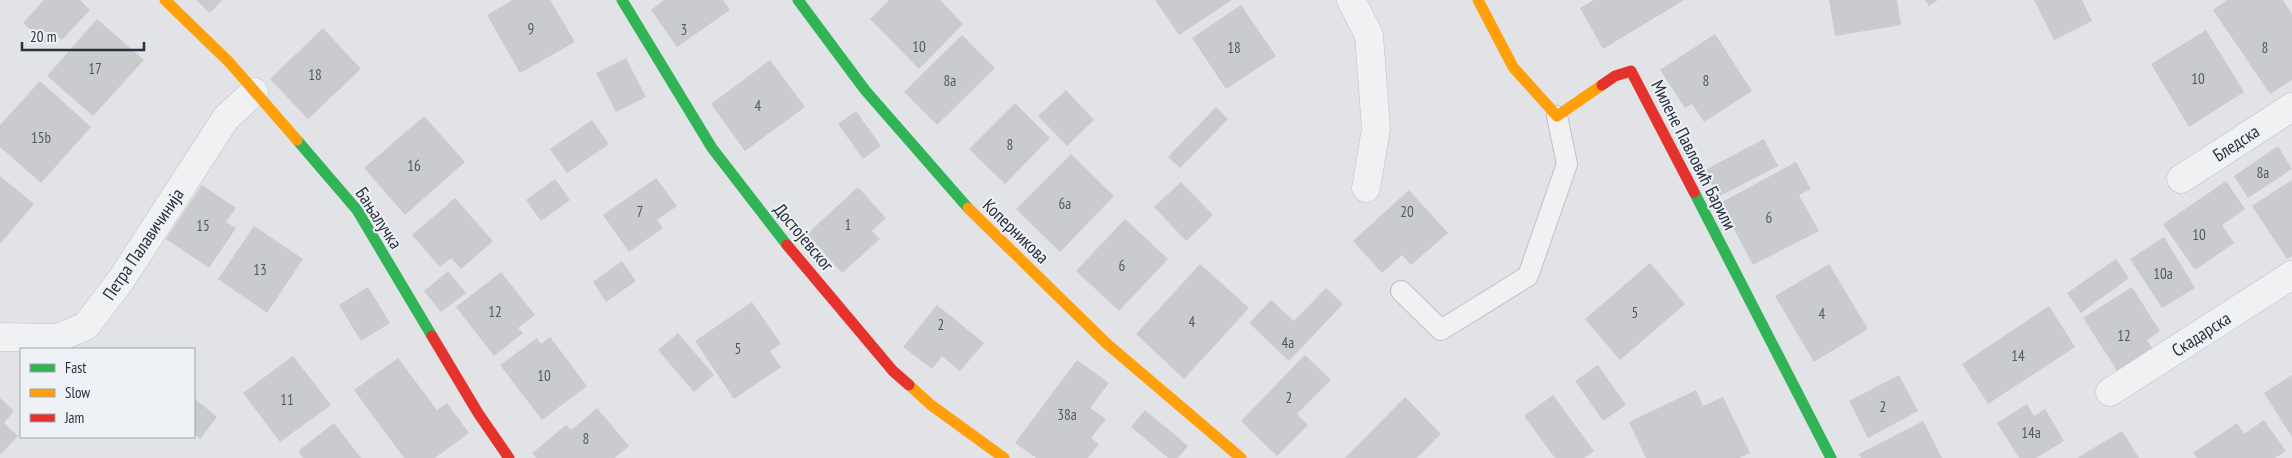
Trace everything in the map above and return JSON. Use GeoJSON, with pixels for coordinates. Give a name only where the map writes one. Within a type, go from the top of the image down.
{"type":"FeatureCollection","features":[{"type":"Feature","properties":{"kind":"street","name":"Бањалучка"},"geometry":{"type":"LineString","coordinates":[[165,0],[229,62],[357,210],[478,413],[509,458]]}},
{"type":"Feature","properties":{"kind":"street","name":"Достојевског"},"geometry":{"type":"LineString","coordinates":[[622,0],[712,148],[768,223],[893,371],[931,406],[1004,458]]}},
{"type":"Feature","properties":{"kind":"street","name":"Коперникова"},"geometry":{"type":"LineString","coordinates":[[798,0],[865,90],[956,196],[1106,343],[1241,458]]}},
{"type":"Feature","properties":{"kind":"street"},"geometry":{"type":"LineString","coordinates":[[1352,0],[1369,35],[1376,129],[1366,188]]}},
{"type":"Feature","properties":{"kind":"street"},"geometry":{"type":"LineString","coordinates":[[1478,0],[1513,67],[1557,116]]}},
{"type":"Feature","properties":{"kind":"street","name":"Милене Павловић Барили"},"geometry":{"type":"LineString","coordinates":[[1557,116],[1615,76],[1631,71],[1830,458]]}},
{"type":"Feature","properties":{"kind":"street","name":"Петра Палавичинија"},"geometry":{"type":"LineString","coordinates":[[0,338],[58,338],[86,326],[121,280],[226,118],[254,92]]}},
{"type":"Feature","properties":{"kind":"street","name":"Бледска"},"geometry":{"type":"LineString","coordinates":[[2181,179],[2292,107]]}},
{"type":"Feature","properties":{"kind":"street","name":"Скадарска"},"geometry":{"type":"LineString","coordinates":[[2110,392],[2292,275]]}},
{"type":"Feature","properties":{"kind":"lane"},"geometry":{"type":"LineString","coordinates":[[1401,291],[1441,330],[1528,276],[1567,164],[1557,116]]}},
{"type":"Feature","properties":{"kind":"building"},"geometry":{"type":"Polygon","coordinates":[[[44,0],[80,0],[90,10],[62,40],[55,34],[46,44],[23,23],[44,0]]]}},
{"type":"Feature","properties":{"kind":"building"},"geometry":{"type":"Polygon","coordinates":[[[196,0],[222,0],[210,13],[196,0]]]}},
{"type":"Feature","properties":{"kind":"building"},"geometry":{"type":"Polygon","coordinates":[[[512,0],[550,0],[575,42],[520,73],[487,15],[512,0]]]}},
{"type":"Feature","properties":{"kind":"building"},"geometry":{"type":"Polygon","coordinates":[[[664,0],[723,0],[730,10],[677,47],[651,10],[664,0]]]}},
{"type":"Feature","properties":{"kind":"building"},"geometry":{"type":"Polygon","coordinates":[[[889,0],[940,0],[963,24],[919,69],[870,19],[889,0]]]}},
{"type":"Feature","properties":{"kind":"building"},"geometry":{"type":"Polygon","coordinates":[[[1155,0],[1232,0],[1179,35],[1155,0]]]}},
{"type":"Feature","properties":{"kind":"building"},"geometry":{"type":"Polygon","coordinates":[[[1594,0],[1684,0],[1603,49],[1580,8],[1594,0]]]}},
{"type":"Feature","properties":{"kind":"building"},"geometry":{"type":"Polygon","coordinates":[[[1829,0],[1897,0],[1901,25],[1835,36],[1829,0]]]}},
{"type":"Feature","properties":{"kind":"building"},"geometry":{"type":"Polygon","coordinates":[[[1925,0],[1938,0],[1929,6],[1925,0]]]}},
{"type":"Feature","properties":{"kind":"building"},"geometry":{"type":"Polygon","coordinates":[[[2034,0],[2082,0],[2092,21],[2054,40],[2034,0]]]}},
{"type":"Feature","properties":{"kind":"building"},"geometry":{"type":"Polygon","coordinates":[[[2227,0],[2283,0],[2292,14],[2292,80],[2270,94],[2213,10],[2227,0]]]}},
{"type":"Feature","properties":{"kind":"building"},"geometry":{"type":"Polygon","coordinates":[[[1241,5],[1276,56],[1226,89],[1192,38],[1241,5]]]}},
{"type":"Feature","properties":{"kind":"building"},"geometry":{"type":"Polygon","coordinates":[[[97,19],[144,60],[93,116],[47,76],[97,19]]]}},
{"type":"Feature","properties":{"kind":"building"},"geometry":{"type":"Polygon","coordinates":[[[323,28],[361,69],[308,119],[270,79],[323,28]]]}},
{"type":"Feature","properties":{"kind":"building"},"geometry":{"type":"Polygon","coordinates":[[[2206,30],[2244,92],[2189,127],[2151,64],[2206,30]]]}},
{"type":"Feature","properties":{"kind":"building"},"geometry":{"type":"Polygon","coordinates":[[[1715,34],[1752,91],[1704,122],[1692,104],[1685,108],[1660,70],[1715,34]]]}},
{"type":"Feature","properties":{"kind":"building"},"geometry":{"type":"Polygon","coordinates":[[[962,35],[995,68],[937,125],[904,92],[962,35]]]}},
{"type":"Feature","properties":{"kind":"building"},"geometry":{"type":"Polygon","coordinates":[[[626,58],[646,97],[616,112],[596,73],[626,58]]]}},
{"type":"Feature","properties":{"kind":"building"},"geometry":{"type":"Polygon","coordinates":[[[770,60],[805,107],[745,151],[711,104],[770,60]]]}},
{"type":"Feature","properties":{"kind":"building"},"geometry":{"type":"Polygon","coordinates":[[[40,81],[91,127],[41,183],[0,147],[0,125],[40,81]]]}},
{"type":"Feature","properties":{"kind":"building"},"geometry":{"type":"Polygon","coordinates":[[[1066,90],[1094,120],[1067,146],[1038,116],[1066,90]]]}},
{"type":"Feature","properties":{"kind":"building"},"geometry":{"type":"Polygon","coordinates":[[[1015,103],[1050,138],[1005,184],[969,149],[1015,103]]]}},
{"type":"Feature","properties":{"kind":"building"},"geometry":{"type":"Polygon","coordinates":[[[1216,107],[1228,119],[1180,168],[1168,157],[1216,107]]]}},
{"type":"Feature","properties":{"kind":"building"},"geometry":{"type":"Polygon","coordinates":[[[856,111],[881,146],[863,159],[838,124],[856,111]]]}},
{"type":"Feature","properties":{"kind":"building"},"geometry":{"type":"Polygon","coordinates":[[[424,116],[465,162],[405,215],[364,168],[424,116]]]}},
{"type":"Feature","properties":{"kind":"building"},"geometry":{"type":"Polygon","coordinates":[[[592,120],[609,144],[567,173],[550,149],[592,120]]]}},
{"type":"Feature","properties":{"kind":"building"},"geometry":{"type":"Polygon","coordinates":[[[1764,139],[1778,166],[1718,197],[1705,170],[1764,139]]]}},
{"type":"Feature","properties":{"kind":"building"},"geometry":{"type":"Polygon","coordinates":[[[2278,146],[2292,169],[2248,198],[2234,176],[2278,146]]]}},
{"type":"Feature","properties":{"kind":"building"},"geometry":{"type":"Polygon","coordinates":[[[1071,154],[1114,196],[1060,252],[1016,209],[1071,154]]]}},
{"type":"Feature","properties":{"kind":"building"},"geometry":{"type":"Polygon","coordinates":[[[1796,162],[1811,189],[1799,195],[1819,231],[1753,265],[1720,203],[1796,162]]]}},
{"type":"Feature","properties":{"kind":"building"},"geometry":{"type":"Polygon","coordinates":[[[0,176],[34,204],[0,244],[0,176]]]}},
{"type":"Feature","properties":{"kind":"building"},"geometry":{"type":"Polygon","coordinates":[[[656,178],[677,206],[657,220],[663,228],[629,252],[603,215],[656,178]]]}},
{"type":"Feature","properties":{"kind":"building"},"geometry":{"type":"Polygon","coordinates":[[[555,179],[570,200],[541,221],[526,200],[555,179]]]}},
{"type":"Feature","properties":{"kind":"building"},"geometry":{"type":"Polygon","coordinates":[[[2292,180],[2292,256],[2287,259],[2252,206],[2292,180]]]}},
{"type":"Feature","properties":{"kind":"building"},"geometry":{"type":"Polygon","coordinates":[[[2226,181],[2245,209],[2222,225],[2234,243],[2195,270],[2163,224],[2226,181]]]}},
{"type":"Feature","properties":{"kind":"building"},"geometry":{"type":"Polygon","coordinates":[[[1181,182],[1213,215],[1186,241],[1154,207],[1181,182]]]}},
{"type":"Feature","properties":{"kind":"building"},"geometry":{"type":"Polygon","coordinates":[[[202,185],[236,208],[226,222],[236,228],[209,268],[166,239],[202,185]]]}},
{"type":"Feature","properties":{"kind":"building"},"geometry":{"type":"Polygon","coordinates":[[[858,187],[886,218],[872,231],[880,239],[842,273],[807,234],[858,187]]]}},
{"type":"Feature","properties":{"kind":"building"},"geometry":{"type":"Polygon","coordinates":[[[1409,190],[1448,233],[1411,265],[1402,255],[1382,273],[1353,241],[1409,190]]]}},
{"type":"Feature","properties":{"kind":"building"},"geometry":{"type":"Polygon","coordinates":[[[455,198],[493,241],[461,269],[451,258],[440,267],[412,235],[455,198]]]}},
{"type":"Feature","properties":{"kind":"building"},"geometry":{"type":"Polygon","coordinates":[[[1125,219],[1168,259],[1119,311],[1076,271],[1125,219]]]}},
{"type":"Feature","properties":{"kind":"building"},"geometry":{"type":"Polygon","coordinates":[[[254,226],[303,259],[267,313],[218,279],[254,226]]]}},
{"type":"Feature","properties":{"kind":"building"},"geometry":{"type":"Polygon","coordinates":[[[2164,237],[2195,288],[2162,308],[2130,259],[2164,237]]]}},
{"type":"Feature","properties":{"kind":"building"},"geometry":{"type":"Polygon","coordinates":[[[2116,259],[2129,278],[2081,313],[2067,293],[2116,259]]]}},
{"type":"Feature","properties":{"kind":"building"},"geometry":{"type":"Polygon","coordinates":[[[622,261],[636,281],[606,302],[593,282],[622,261]]]}},
{"type":"Feature","properties":{"kind":"building"},"geometry":{"type":"Polygon","coordinates":[[[1650,263],[1685,304],[1620,360],[1585,319],[1650,263]]]}},
{"type":"Feature","properties":{"kind":"building"},"geometry":{"type":"Polygon","coordinates":[[[1200,264],[1249,308],[1184,379],[1136,334],[1200,264]]]}},
{"type":"Feature","properties":{"kind":"building"},"geometry":{"type":"Polygon","coordinates":[[[1829,264],[1868,329],[1814,362],[1775,296],[1829,264]]]}},
{"type":"Feature","properties":{"kind":"building"},"geometry":{"type":"Polygon","coordinates":[[[448,271],[466,293],[441,312],[424,291],[448,271]]]}},
{"type":"Feature","properties":{"kind":"building"},"geometry":{"type":"Polygon","coordinates":[[[501,272],[535,315],[518,328],[523,333],[494,356],[456,307],[501,272]]]}},
{"type":"Feature","properties":{"kind":"building"},"geometry":{"type":"Polygon","coordinates":[[[368,287],[390,323],[361,341],[339,305],[368,287]]]}},
{"type":"Feature","properties":{"kind":"building"},"geometry":{"type":"Polygon","coordinates":[[[2132,287],[2160,331],[2147,340],[2155,353],[2120,375],[2083,318],[2132,287]]]}},
{"type":"Feature","properties":{"kind":"building"},"geometry":{"type":"Polygon","coordinates":[[[1326,288],[1343,304],[1289,361],[1249,323],[1271,300],[1294,321],[1326,288]]]}},
{"type":"Feature","properties":{"kind":"building"},"geometry":{"type":"Polygon","coordinates":[[[752,302],[781,344],[770,351],[781,367],[734,399],[695,341],[752,302]]]}},
{"type":"Feature","properties":{"kind":"building"},"geometry":{"type":"Polygon","coordinates":[[[937,305],[984,343],[960,371],[942,356],[932,369],[903,347],[937,305]]]}},
{"type":"Feature","properties":{"kind":"building"},"geometry":{"type":"Polygon","coordinates":[[[2049,306],[2075,347],[1988,404],[1962,364],[2049,306]]]}},
{"type":"Feature","properties":{"kind":"building"},"geometry":{"type":"Polygon","coordinates":[[[678,333],[714,375],[694,392],[658,350],[678,333]]]}},
{"type":"Feature","properties":{"kind":"building"},"geometry":{"type":"Polygon","coordinates":[[[550,337],[587,386],[542,420],[500,365],[537,338],[541,344],[550,337]]]}},
{"type":"Feature","properties":{"kind":"building"},"geometry":{"type":"Polygon","coordinates":[[[1305,355],[1331,380],[1297,414],[1308,425],[1277,456],[1241,421],[1305,355]]]}},
{"type":"Feature","properties":{"kind":"building"},"geometry":{"type":"Polygon","coordinates":[[[293,356],[331,405],[280,442],[243,393],[293,356]]]}},
{"type":"Feature","properties":{"kind":"building"},"geometry":{"type":"Polygon","coordinates":[[[398,358],[437,410],[447,403],[469,433],[435,458],[404,458],[354,390],[398,358]]]}},
{"type":"Feature","properties":{"kind":"building"},"geometry":{"type":"Polygon","coordinates":[[[1077,360],[1109,383],[1090,408],[1106,419],[1091,438],[1099,444],[1088,458],[1036,458],[1015,443],[1077,360]]]}},
{"type":"Feature","properties":{"kind":"building"},"geometry":{"type":"Polygon","coordinates":[[[1598,365],[1626,405],[1603,421],[1575,381],[1598,365]]]}},
{"type":"Feature","properties":{"kind":"building"},"geometry":{"type":"Polygon","coordinates":[[[1899,375],[1918,411],[1868,438],[1849,401],[1899,375]]]}},
{"type":"Feature","properties":{"kind":"building"},"geometry":{"type":"Polygon","coordinates":[[[2292,375],[2292,437],[2264,393],[2292,375]]]}},
{"type":"Feature","properties":{"kind":"building"},"geometry":{"type":"Polygon","coordinates":[[[1696,390],[1703,406],[1723,397],[1750,453],[1739,458],[1646,458],[1629,422],[1696,390]]]}},
{"type":"Feature","properties":{"kind":"building"},"geometry":{"type":"Polygon","coordinates":[[[1553,395],[1594,451],[1584,458],[1555,458],[1524,416],[1553,395]]]}},
{"type":"Feature","properties":{"kind":"building"},"geometry":{"type":"Polygon","coordinates":[[[1405,397],[1441,434],[1417,458],[1345,458],[1405,397]]]}},
{"type":"Feature","properties":{"kind":"building"},"geometry":{"type":"Polygon","coordinates":[[[0,398],[14,411],[4,423],[18,436],[0,455],[0,398]]]}},
{"type":"Feature","properties":{"kind":"building"},"geometry":{"type":"Polygon","coordinates":[[[195,399],[217,417],[200,439],[195,435],[195,399]]]}},
{"type":"Feature","properties":{"kind":"building"},"geometry":{"type":"Polygon","coordinates":[[[2027,404],[2034,416],[2045,409],[2064,441],[2036,458],[2019,458],[1997,423],[2027,404]]]}},
{"type":"Feature","properties":{"kind":"building"},"geometry":{"type":"Polygon","coordinates":[[[597,408],[629,446],[615,458],[536,458],[532,453],[566,425],[571,430],[597,408]]]}},
{"type":"Feature","properties":{"kind":"building"},"geometry":{"type":"Polygon","coordinates":[[[1145,410],[1188,446],[1178,458],[1168,458],[1131,427],[1145,410]]]}},
{"type":"Feature","properties":{"kind":"building"},"geometry":{"type":"Polygon","coordinates":[[[2264,420],[2286,451],[2275,458],[2197,458],[2193,453],[2237,423],[2244,434],[2264,420]]]}},
{"type":"Feature","properties":{"kind":"building"},"geometry":{"type":"Polygon","coordinates":[[[1923,421],[1942,458],[1861,458],[1859,454],[1923,421]]]}},
{"type":"Feature","properties":{"kind":"building"},"geometry":{"type":"Polygon","coordinates":[[[334,423],[361,458],[303,458],[298,451],[334,423]]]}},
{"type":"Feature","properties":{"kind":"building"},"geometry":{"type":"Polygon","coordinates":[[[2122,431],[2139,458],[2077,458],[2122,431]]]}},
{"type":"Feature","properties":{"kind":"traffic: fast"},"geometry":{"type":"LineString","coordinates":[[622,0],[712,148],[787,245]]}},
{"type":"Feature","properties":{"kind":"traffic: fast"},"geometry":{"type":"LineString","coordinates":[[798,0],[865,90],[968,208]]}},
{"type":"Feature","properties":{"kind":"traffic: fast"},"geometry":{"type":"LineString","coordinates":[[297,140],[357,210],[432,336]]}},
{"type":"Feature","properties":{"kind":"traffic: fast"},"geometry":{"type":"LineString","coordinates":[[1694,192],[1831,458]]}},
{"type":"Feature","properties":{"kind":"traffic: slow"},"geometry":{"type":"LineString","coordinates":[[165,0],[229,62],[297,140]]}},
{"type":"Feature","properties":{"kind":"traffic: slow"},"geometry":{"type":"LineString","coordinates":[[1478,0],[1513,67],[1557,116],[1602,85]]}},
{"type":"Feature","properties":{"kind":"traffic: slow"},"geometry":{"type":"LineString","coordinates":[[968,208],[1106,343],[1241,458]]}},
{"type":"Feature","properties":{"kind":"traffic: slow"},"geometry":{"type":"LineString","coordinates":[[909,385],[931,405],[1004,458]]}},
{"type":"Feature","properties":{"kind":"traffic: jam"},"geometry":{"type":"LineString","coordinates":[[1602,85],[1615,76],[1631,71],[1694,192]]}},
{"type":"Feature","properties":{"kind":"traffic: jam"},"geometry":{"type":"LineString","coordinates":[[787,245],[893,371],[909,385]]}},
{"type":"Feature","properties":{"kind":"traffic: jam"},"geometry":{"type":"LineString","coordinates":[[432,336],[478,413],[509,458]]}}]}
